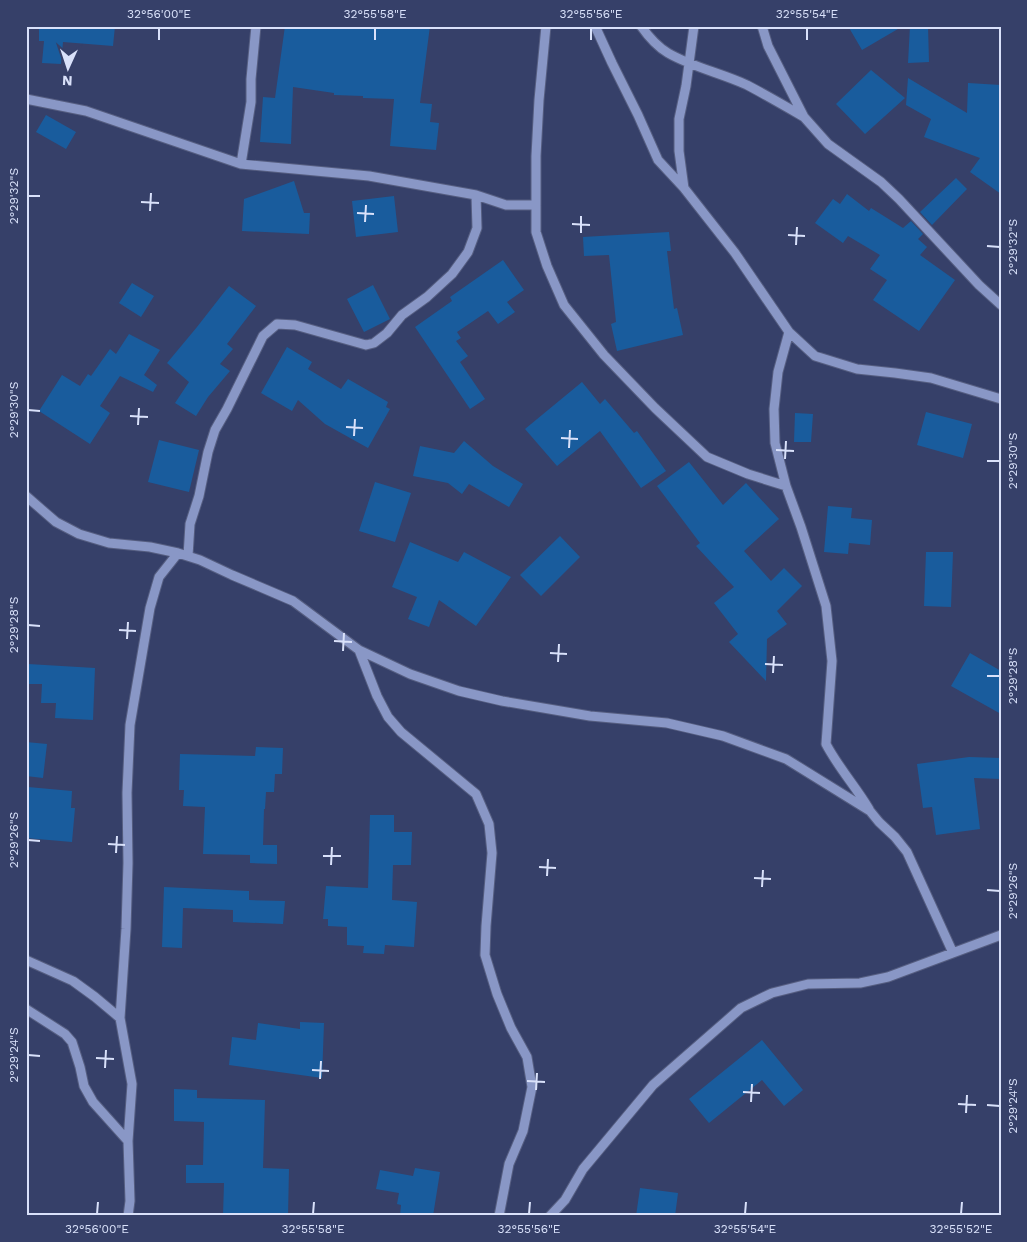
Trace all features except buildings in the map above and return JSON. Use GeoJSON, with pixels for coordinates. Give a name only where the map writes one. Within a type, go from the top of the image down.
{"type":"FeatureCollection","features":[{"type":"Feature","properties":{"kind":"street"},"geometry":{"type":"LineString","coordinates":[[241,164],[251,102],[256,26]]}},
{"type":"Feature","properties":{"kind":"street"},"geometry":{"type":"LineString","coordinates":[[546,26],[536,156],[536,232],[547,266],[564,306],[604,356],[707,457],[748,474],[786,486]]}},
{"type":"Feature","properties":{"kind":"street"},"geometry":{"type":"LineString","coordinates":[[595,26],[658,160],[684,188],[735,253],[788,332],[815,356],[856,370],[931,378],[1001,399]]}},
{"type":"Feature","properties":{"kind":"street"},"geometry":{"type":"LineString","coordinates":[[641,26],[667,53],[746,85],[804,117]]}},
{"type":"Feature","properties":{"kind":"street"},"geometry":{"type":"LineString","coordinates":[[684,188],[679,151],[679,119],[690,63],[694,26]]}},
{"type":"Feature","properties":{"kind":"street"},"geometry":{"type":"LineString","coordinates":[[762,26],[768,46],[804,117],[828,144],[881,182],[979,285],[1001,305]]}},
{"type":"Feature","properties":{"kind":"street"},"geometry":{"type":"LineString","coordinates":[[26,99],[86,111],[241,164],[368,176],[476,195],[506,205],[536,205]]}},
{"type":"Feature","properties":{"kind":"street"},"geometry":{"type":"LineString","coordinates":[[188,556],[190,524],[199,496],[208,452],[215,430],[263,336],[277,324],[295,325],[366,345],[374,343],[387,333],[402,316],[427,297],[452,274],[468,252],[478,228],[476,195]]}},
{"type":"Feature","properties":{"kind":"street"},"geometry":{"type":"LineString","coordinates":[[788,332],[778,372],[774,409],[774,443],[786,486],[826,606],[832,660],[826,744],[870,811],[896,837],[907,852],[953,953]]}},
{"type":"Feature","properties":{"kind":"street"},"geometry":{"type":"LineString","coordinates":[[26,496],[56,522],[80,534],[109,543],[150,547],[188,556],[293,601],[359,650],[410,674],[459,691],[502,701],[590,716],[667,723],[723,736],[786,759],[870,811]]}},
{"type":"Feature","properties":{"kind":"street"},"geometry":{"type":"LineString","coordinates":[[128,1216],[130,1201],[128,1141],[132,1084],[120,1018],[126,929],[128,862],[127,792],[130,725],[150,608],[159,577],[178,553]]}},
{"type":"Feature","properties":{"kind":"street"},"geometry":{"type":"LineString","coordinates":[[359,650],[377,696],[388,717],[401,732],[476,794],[489,824],[492,853],[485,955],[497,994],[511,1028],[527,1057],[532,1087],[524,1131],[509,1164],[499,1216]]}},
{"type":"Feature","properties":{"kind":"street"},"geometry":{"type":"LineString","coordinates":[[550,1216],[565,1200],[583,1169],[653,1085],[741,1008],[772,993],[808,984],[860,983],[888,977],[1001,935]]}},
{"type":"Feature","properties":{"kind":"street"},"geometry":{"type":"LineString","coordinates":[[26,960],[73,982],[120,1018]]}},
{"type":"Feature","properties":{"kind":"street"},"geometry":{"type":"LineString","coordinates":[[26,1009],[65,1034],[72,1042],[84,1086],[93,1102],[128,1141]]}}]}
